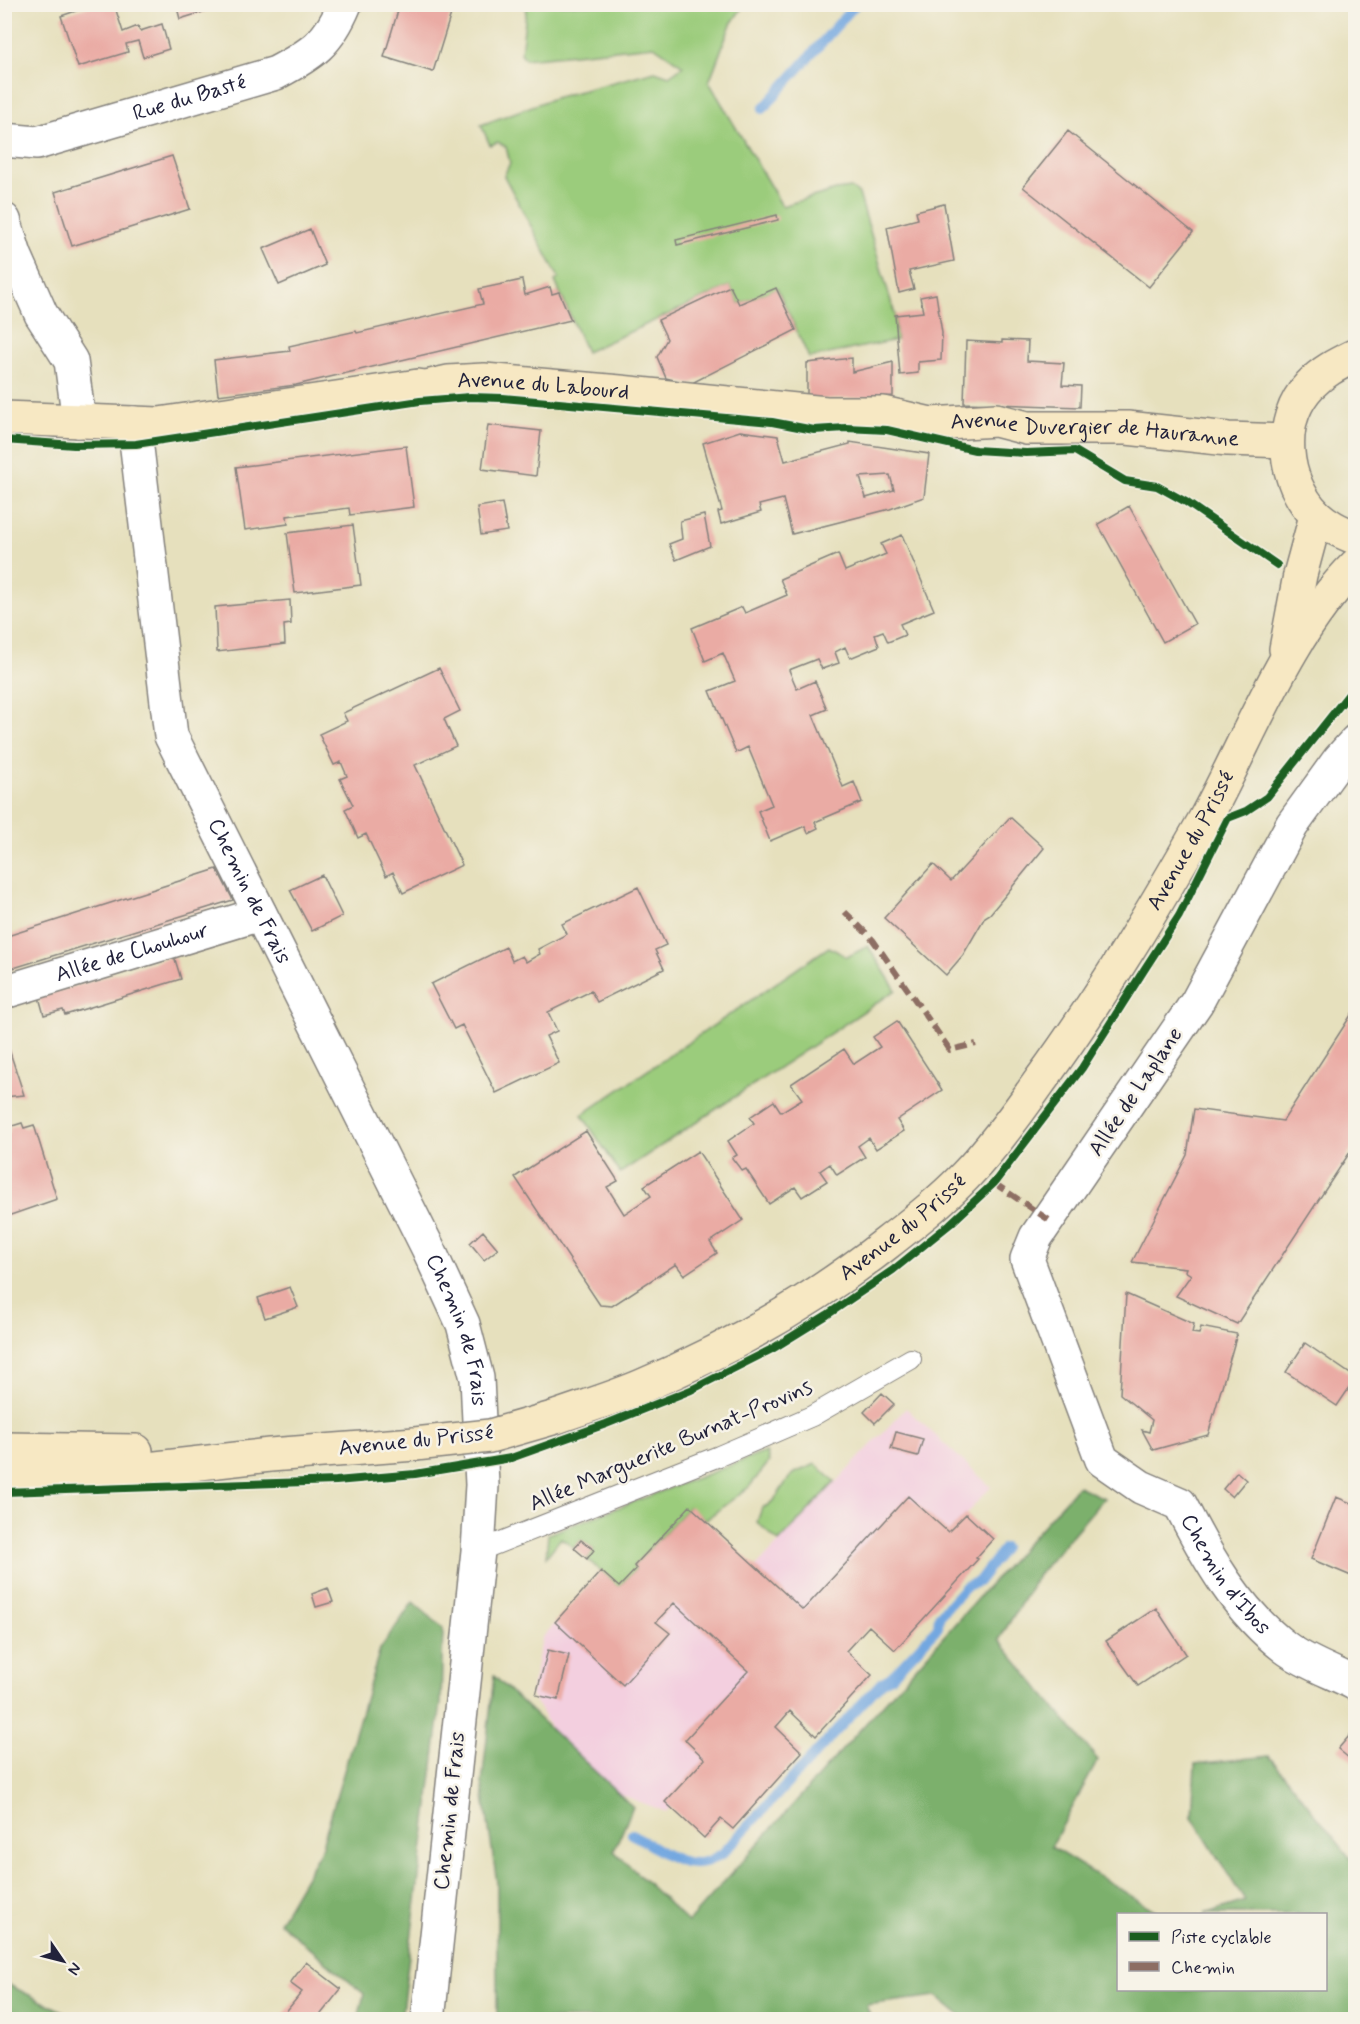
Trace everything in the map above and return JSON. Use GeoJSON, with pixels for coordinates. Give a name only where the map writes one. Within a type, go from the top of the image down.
{"type":"FeatureCollection","features":[{"type":"Feature","properties":{"kind":"main road"},"geometry":{"type":"LineString","coordinates":[[1356,356],[1329,368],[1308,387],[1293,412],[1287,441],[1289,468],[1299,494],[1316,516],[1335,529],[1356,538]]}},
{"type":"Feature","properties":{"kind":"main road","name":"Avenue du Labourd"},"geometry":{"type":"LineString","coordinates":[[4,418],[159,424],[448,382],[484,380],[826,413],[883,413],[904,417]]}},
{"type":"Feature","properties":{"kind":"main road","name":"Avenue Duvergier de Hauranne"},"geometry":{"type":"LineString","coordinates":[[904,417],[931,424],[996,420],[1027,428],[1127,428],[1228,439],[1287,441]]}},
{"type":"Feature","properties":{"kind":"main road","name":"Avenue du Prissé"},"geometry":{"type":"LineString","coordinates":[[1284,663],[1300,575],[1316,516]]}},
{"type":"Feature","properties":{"kind":"main road","name":"Avenue du Prissé"},"geometry":{"type":"LineString","coordinates":[[4,1477],[122,1472],[270,1455],[490,1436],[556,1417],[649,1383],[735,1342],[795,1308],[863,1262],[923,1215],[965,1176],[1005,1129],[1087,1016],[1205,819],[1284,663],[1333,587],[1356,565]]}},
{"type":"Feature","properties":{"kind":"main road","name":"Avenue du Prissé"},"geometry":{"type":"LineString","coordinates":[[4,1449],[270,1455]]}},
{"type":"Feature","properties":{"kind":"street","name":"Rue du Basté"},"geometry":{"type":"LineString","coordinates":[[4,140],[37,142],[276,73],[306,57],[325,40],[339,20],[345,4]]}},
{"type":"Feature","properties":{"kind":"street"},"geometry":{"type":"LineString","coordinates":[[4,220],[15,255],[41,314],[71,361],[79,421]]}},
{"type":"Feature","properties":{"kind":"street","name":"Chemin de Frais"},"geometry":{"type":"LineString","coordinates":[[134,423],[171,736],[428,1248],[463,1324],[477,1378],[482,1485],[478,1551],[428,2019]]}},
{"type":"Feature","properties":{"kind":"street","name":"Allée de Laplane"},"geometry":{"type":"LineString","coordinates":[[1102,1460],[1027,1259],[1036,1237],[1197,1002],[1292,825],[1339,760],[1356,741]]}},
{"type":"Feature","properties":{"kind":"street","name":"Allée de Chouhour"},"geometry":{"type":"LineString","coordinates":[[4,992],[260,914]]}},
{"type":"Feature","properties":{"kind":"street","name":"Chemin d'Ibos"},"geometry":{"type":"LineString","coordinates":[[1102,1460],[1141,1487],[1180,1504],[1204,1553],[1234,1597],[1265,1630],[1287,1649],[1356,1684]]}},
{"type":"Feature","properties":{"kind":"lane","name":"Allée Marguerite Burnat-Provins"},"geometry":{"type":"LineString","coordinates":[[478,1551],[708,1461],[812,1416],[911,1359]]}},
{"type":"Feature","properties":{"kind":"shaded area"},"geometry":{"type":"Polygon","coordinates":[[[906,1408],[991,1487],[966,1514],[993,1539],[976,1557],[978,1559],[895,1650],[869,1626],[846,1650],[872,1675],[816,1736],[790,1712],[776,1727],[802,1752],[733,1829],[721,1819],[704,1838],[670,1807],[666,1812],[602,1787],[562,1748],[531,1694],[542,1638],[601,1571],[620,1587],[634,1566],[690,1506],[756,1567],[906,1408]]]}},
{"type":"Feature","properties":{"kind":"green space"},"geometry":{"type":"Polygon","coordinates":[[[527,5],[744,5],[731,24],[709,82],[782,206],[836,190],[851,188],[859,194],[895,315],[897,340],[809,358],[777,288],[739,304],[730,286],[586,352],[555,281],[559,278],[504,176],[510,163],[506,147],[498,142],[490,145],[481,125],[554,98],[655,71],[669,76],[683,66],[654,46],[525,59],[521,53],[527,5]]]}},
{"type":"Feature","properties":{"kind":"green space"},"geometry":{"type":"Polygon","coordinates":[[[868,946],[896,990],[620,1173],[582,1115],[829,947],[847,957],[868,946]]]}},
{"type":"Feature","properties":{"kind":"green space"},"geometry":{"type":"Polygon","coordinates":[[[766,1452],[769,1462],[749,1487],[705,1520],[689,1507],[634,1566],[636,1569],[619,1587],[587,1559],[594,1550],[581,1540],[574,1548],[561,1538],[546,1557],[548,1534],[766,1452]]]}},
{"type":"Feature","properties":{"kind":"green space"},"geometry":{"type":"Polygon","coordinates":[[[816,1464],[835,1482],[779,1542],[757,1522],[762,1508],[775,1499],[792,1475],[816,1464]]]}},
{"type":"Feature","properties":{"kind":"green space"},"geometry":{"type":"Polygon","coordinates":[[[1078,1486],[1104,1498],[1038,1575],[999,1640],[1098,1760],[1051,1847],[1159,1913],[1117,1913],[1117,1991],[1327,1991],[1327,1913],[1207,1913],[1245,1901],[1192,1817],[1195,1764],[1269,1756],[1355,1864],[1355,2019],[965,2019],[937,1996],[866,2005],[871,2019],[497,2019],[497,1883],[482,1783],[494,1676],[633,1807],[614,1851],[688,1922],[1078,1486]]]}},
{"type":"Feature","properties":{"kind":"green space"},"geometry":{"type":"Polygon","coordinates":[[[413,1602],[443,1628],[441,1703],[401,2019],[358,2019],[364,1994],[279,1922],[320,1852],[380,1649],[413,1602]]]}},
{"type":"Feature","properties":{"kind":"green space"},"geometry":{"type":"Polygon","coordinates":[[[5,1983],[78,2019],[5,2019],[5,1983]]]}},
{"type":"Feature","properties":{"kind":"building"},"geometry":{"type":"Polygon","coordinates":[[[96,4],[114,4],[123,32],[138,26],[140,31],[162,24],[169,49],[143,57],[138,41],[126,44],[128,52],[78,67],[61,16],[96,4]]]}},
{"type":"Feature","properties":{"kind":"building"},"geometry":{"type":"Polygon","coordinates":[[[176,4],[226,4],[226,5],[180,19],[176,4]]]}},
{"type":"Feature","properties":{"kind":"building"},"geometry":{"type":"Polygon","coordinates":[[[400,4],[454,4],[433,72],[384,57],[400,4]]]}},
{"type":"Feature","properties":{"kind":"building"},"geometry":{"type":"Polygon","coordinates":[[[1068,131],[1193,232],[1149,287],[1023,187],[1068,131]]]}},
{"type":"Feature","properties":{"kind":"building"},"geometry":{"type":"Polygon","coordinates":[[[172,156],[190,209],[72,246],[55,192],[172,156]]]}},
{"type":"Feature","properties":{"kind":"building"},"geometry":{"type":"Polygon","coordinates":[[[944,204],[954,261],[909,271],[914,289],[899,293],[887,227],[918,219],[916,211],[944,204]]]}},
{"type":"Feature","properties":{"kind":"building"},"geometry":{"type":"Polygon","coordinates":[[[777,215],[778,220],[677,245],[676,240],[777,215]]]}},
{"type":"Feature","properties":{"kind":"building"},"geometry":{"type":"Polygon","coordinates":[[[310,229],[325,265],[279,285],[263,249],[310,229]]]}},
{"type":"Feature","properties":{"kind":"building"},"geometry":{"type":"Polygon","coordinates":[[[522,280],[525,295],[550,287],[552,294],[559,292],[571,320],[296,385],[218,395],[214,360],[290,351],[289,346],[483,304],[479,289],[522,280]]]}},
{"type":"Feature","properties":{"kind":"building"},"geometry":{"type":"Polygon","coordinates":[[[730,286],[739,304],[776,288],[796,330],[690,384],[666,378],[657,357],[667,339],[658,320],[730,286]]]}},
{"type":"Feature","properties":{"kind":"building"},"geometry":{"type":"Polygon","coordinates":[[[936,294],[942,333],[941,360],[918,362],[918,373],[900,375],[895,315],[923,312],[920,297],[936,294]]]}},
{"type":"Feature","properties":{"kind":"building"},"geometry":{"type":"Polygon","coordinates":[[[1002,340],[1028,341],[1027,361],[1064,363],[1062,385],[1081,386],[1080,407],[964,403],[966,341],[1002,343],[1002,340]]]}},
{"type":"Feature","properties":{"kind":"building"},"geometry":{"type":"Polygon","coordinates":[[[852,358],[852,372],[893,362],[893,396],[807,400],[807,363],[852,358]]]}},
{"type":"Feature","properties":{"kind":"building"},"geometry":{"type":"Polygon","coordinates":[[[488,425],[541,431],[536,476],[482,469],[488,425]]]}},
{"type":"Feature","properties":{"kind":"building"},"geometry":{"type":"Polygon","coordinates":[[[740,431],[778,436],[785,461],[850,444],[850,442],[929,454],[924,497],[890,509],[792,534],[783,499],[759,505],[761,512],[721,524],[718,512],[722,511],[703,443],[740,431]],[[890,475],[860,477],[866,498],[894,490],[890,475]]]}},
{"type":"Feature","properties":{"kind":"building"},"geometry":{"type":"Polygon","coordinates":[[[406,446],[414,507],[350,515],[349,508],[287,516],[288,524],[245,530],[236,467],[406,446]]]}},
{"type":"Feature","properties":{"kind":"building"},"geometry":{"type":"Polygon","coordinates":[[[502,503],[507,531],[481,535],[477,507],[502,503]]]}},
{"type":"Feature","properties":{"kind":"building"},"geometry":{"type":"Polygon","coordinates":[[[1129,506],[1195,624],[1163,642],[1098,524],[1129,506]]]}},
{"type":"Feature","properties":{"kind":"building"},"geometry":{"type":"Polygon","coordinates":[[[704,515],[710,546],[676,560],[669,544],[682,539],[680,521],[704,515]]]}},
{"type":"Feature","properties":{"kind":"building"},"geometry":{"type":"Polygon","coordinates":[[[353,525],[361,585],[295,593],[287,533],[353,525]]]}},
{"type":"Feature","properties":{"kind":"building"},"geometry":{"type":"Polygon","coordinates":[[[902,535],[934,610],[900,624],[905,635],[888,642],[883,631],[875,634],[879,646],[850,658],[845,647],[835,652],[839,663],[822,669],[817,659],[789,670],[797,689],[815,681],[827,709],[813,715],[843,787],[854,782],[862,802],[815,822],[818,828],[808,833],[805,826],[770,841],[758,811],[772,805],[748,747],[736,753],[710,691],[735,681],[723,653],[705,661],[692,628],[742,607],[745,613],[787,595],[780,579],[838,554],[845,571],[886,554],[881,544],[902,535]]]}},
{"type":"Feature","properties":{"kind":"building"},"geometry":{"type":"Polygon","coordinates":[[[290,600],[291,624],[284,625],[285,644],[217,652],[215,607],[290,600]]]}},
{"type":"Feature","properties":{"kind":"building"},"geometry":{"type":"Polygon","coordinates":[[[439,668],[460,711],[444,719],[456,746],[415,765],[462,865],[403,893],[393,872],[386,876],[366,834],[358,838],[345,809],[353,805],[340,779],[347,776],[341,762],[334,765],[319,734],[347,721],[343,713],[439,668]]]}},
{"type":"Feature","properties":{"kind":"building"},"geometry":{"type":"Polygon","coordinates":[[[1010,817],[1044,848],[990,914],[985,917],[963,955],[946,975],[884,918],[933,864],[951,881],[1010,817]]]}},
{"type":"Feature","properties":{"kind":"building"},"geometry":{"type":"Polygon","coordinates":[[[217,869],[233,900],[4,971],[4,937],[217,869]]]}},
{"type":"Feature","properties":{"kind":"building"},"geometry":{"type":"Polygon","coordinates":[[[322,875],[342,916],[312,931],[290,890],[322,875]]]}},
{"type":"Feature","properties":{"kind":"building"},"geometry":{"type":"Polygon","coordinates":[[[638,887],[666,945],[655,950],[664,969],[597,1002],[591,991],[548,1012],[557,1031],[546,1036],[559,1063],[496,1093],[462,1025],[454,1029],[431,984],[506,947],[512,961],[522,956],[526,962],[540,954],[538,949],[567,934],[562,924],[638,887]]]}},
{"type":"Feature","properties":{"kind":"building"},"geometry":{"type":"Polygon","coordinates":[[[174,956],[181,979],[65,1015],[63,1010],[44,1015],[39,997],[174,956]]]}},
{"type":"Feature","properties":{"kind":"building"},"geometry":{"type":"Polygon","coordinates":[[[1353,1012],[1356,1013],[1356,1143],[1237,1324],[1176,1296],[1191,1275],[1185,1271],[1186,1268],[1132,1262],[1187,1155],[1194,1109],[1283,1121],[1353,1012]]]}},
{"type":"Feature","properties":{"kind":"building"},"geometry":{"type":"Polygon","coordinates":[[[897,1021],[942,1090],[897,1120],[904,1131],[876,1149],[869,1138],[858,1146],[865,1157],[837,1175],[830,1164],[820,1171],[827,1181],[802,1197],[795,1187],[769,1204],[746,1169],[742,1171],[732,1158],[737,1155],[728,1141],[754,1123],[750,1117],[774,1101],[781,1112],[802,1099],[791,1084],[844,1049],[854,1064],[880,1047],[873,1037],[897,1021]]]}},
{"type":"Feature","properties":{"kind":"building"},"geometry":{"type":"Polygon","coordinates":[[[5,1037],[24,1095],[4,1097],[5,1037]]]}},
{"type":"Feature","properties":{"kind":"building"},"geometry":{"type":"Polygon","coordinates":[[[22,1123],[24,1128],[34,1125],[57,1199],[5,1217],[5,1134],[10,1132],[9,1127],[22,1123]]]}},
{"type":"Feature","properties":{"kind":"building"},"geometry":{"type":"Polygon","coordinates":[[[586,1131],[618,1181],[607,1187],[624,1214],[651,1196],[644,1186],[698,1151],[743,1220],[710,1242],[717,1253],[684,1275],[676,1264],[612,1306],[600,1305],[515,1177],[586,1131]]]}},
{"type":"Feature","properties":{"kind":"building"},"geometry":{"type":"Polygon","coordinates":[[[483,1231],[498,1249],[484,1260],[470,1243],[483,1231]]]}},
{"type":"Feature","properties":{"kind":"building"},"geometry":{"type":"Polygon","coordinates":[[[290,1287],[298,1307],[265,1318],[258,1298],[290,1287]]]}},
{"type":"Feature","properties":{"kind":"building"},"geometry":{"type":"Polygon","coordinates":[[[1126,1294],[1194,1324],[1192,1333],[1199,1334],[1201,1327],[1237,1334],[1208,1435],[1153,1450],[1142,1430],[1149,1432],[1152,1420],[1120,1394],[1126,1294]]]}},
{"type":"Feature","properties":{"kind":"building"},"geometry":{"type":"Polygon","coordinates":[[[1305,1343],[1356,1378],[1337,1406],[1286,1372],[1305,1343]]]}},
{"type":"Feature","properties":{"kind":"building"},"geometry":{"type":"Polygon","coordinates":[[[882,1393],[894,1404],[875,1423],[864,1412],[882,1393]]]}},
{"type":"Feature","properties":{"kind":"building"},"geometry":{"type":"Polygon","coordinates":[[[896,1432],[923,1439],[918,1456],[891,1449],[896,1432]]]}},
{"type":"Feature","properties":{"kind":"building"},"geometry":{"type":"Polygon","coordinates":[[[1237,1472],[1246,1480],[1232,1497],[1223,1489],[1237,1472]]]}},
{"type":"Feature","properties":{"kind":"building"},"geometry":{"type":"Polygon","coordinates":[[[908,1496],[948,1532],[966,1514],[993,1539],[976,1558],[978,1559],[895,1650],[869,1626],[846,1651],[872,1675],[816,1736],[790,1711],[776,1727],[802,1752],[733,1829],[721,1819],[704,1838],[665,1802],[705,1759],[685,1740],[748,1671],[674,1603],[656,1622],[670,1633],[623,1685],[555,1622],[601,1571],[619,1587],[636,1569],[634,1566],[690,1506],[803,1610],[908,1496]]]}},
{"type":"Feature","properties":{"kind":"building"},"geometry":{"type":"Polygon","coordinates":[[[1336,1497],[1356,1505],[1356,1578],[1311,1559],[1336,1497]]]}},
{"type":"Feature","properties":{"kind":"building"},"geometry":{"type":"Polygon","coordinates":[[[581,1540],[594,1550],[587,1559],[574,1548],[581,1540]]]}},
{"type":"Feature","properties":{"kind":"building"},"geometry":{"type":"Polygon","coordinates":[[[328,1588],[333,1602],[316,1607],[312,1594],[328,1588]]]}},
{"type":"Feature","properties":{"kind":"building"},"geometry":{"type":"Polygon","coordinates":[[[1156,1608],[1186,1654],[1138,1686],[1106,1641],[1156,1608]]]}},
{"type":"Feature","properties":{"kind":"building"},"geometry":{"type":"Polygon","coordinates":[[[548,1650],[569,1655],[558,1700],[536,1695],[548,1650]]]}},
{"type":"Feature","properties":{"kind":"building"},"geometry":{"type":"Polygon","coordinates":[[[1356,1728],[1356,1764],[1338,1749],[1356,1728]]]}},
{"type":"Feature","properties":{"kind":"building"},"geometry":{"type":"Polygon","coordinates":[[[306,1962],[341,1989],[317,2019],[280,2019],[302,1992],[290,1983],[306,1962]]]}},
{"type":"Feature","properties":{"kind":"waterway"},"geometry":{"type":"LineString","coordinates":[[763,109],[856,4]]}},
{"type":"Feature","properties":{"kind":"waterway"},"geometry":{"type":"LineString","coordinates":[[632,1834],[666,1855],[685,1862],[704,1862],[722,1854],[882,1682],[891,1677],[938,1627],[939,1616],[966,1586],[978,1582],[1004,1548]]}},
{"type":"Feature","properties":{"kind":"marked path"},"geometry":{"type":"LineString","coordinates":[[845,912],[873,940],[950,1050],[976,1044]]}},
{"type":"Feature","properties":{"kind":"marked path"},"geometry":{"type":"LineString","coordinates":[[994,1183],[1049,1220]]}},
{"type":"Feature","properties":{"kind":"cycle path"},"geometry":{"type":"LineString","coordinates":[[4,440],[74,445],[136,444],[420,401],[470,397],[772,422],[814,430],[846,428],[887,430],[975,450],[1026,453],[1075,451],[1125,481],[1157,486],[1186,502],[1277,565]]}},
{"type":"Feature","properties":{"kind":"cycle path"},"geometry":{"type":"LineString","coordinates":[[4,1492],[336,1481],[415,1474],[511,1458],[691,1390],[772,1349],[893,1270],[950,1224],[994,1183],[1082,1068],[1179,916],[1228,818],[1246,811],[1267,797],[1356,685]]}}]}
